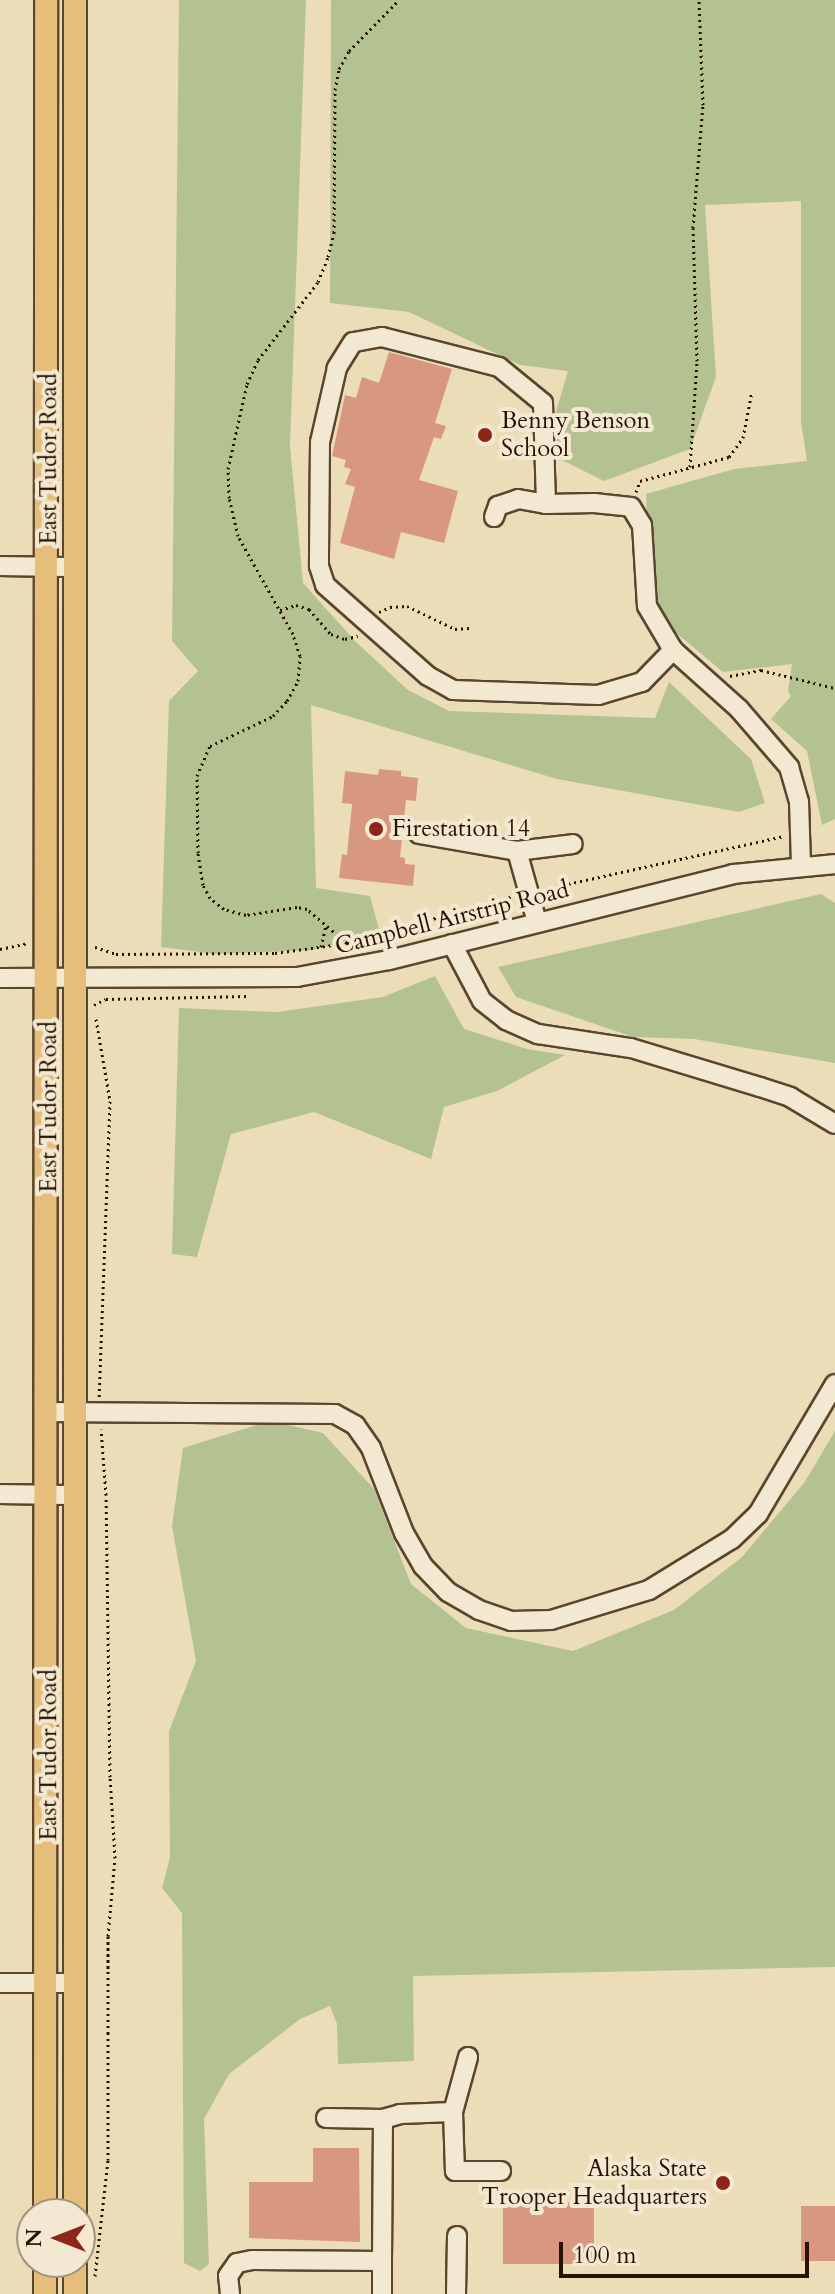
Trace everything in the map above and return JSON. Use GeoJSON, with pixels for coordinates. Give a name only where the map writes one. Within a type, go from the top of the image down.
{"type":"FeatureCollection","features":[{"type":"Feature","properties":{"kind":"main road","name":"East Tudor Road"},"geometry":{"type":"LineString","coordinates":[[45,2198],[46,0]]}},
{"type":"Feature","properties":{"kind":"main road","name":"East Tudor Road"},"geometry":{"type":"LineString","coordinates":[[75,0],[75,2198]]}},
{"type":"Feature","properties":{"kind":"street"},"geometry":{"type":"LineString","coordinates":[[546,504],[543,403],[499,367],[382,337],[353,342],[337,368],[320,442],[319,566],[325,585],[428,676],[453,690],[598,695],[642,682],[673,650]]}},
{"type":"Feature","properties":{"kind":"street"},"geometry":{"type":"LineString","coordinates":[[494,517],[498,506],[518,499],[546,504],[594,503],[631,507],[642,525],[647,606],[673,650],[712,683],[789,767],[798,792],[801,865]]}},
{"type":"Feature","properties":{"kind":"street"},"geometry":{"type":"LineString","coordinates":[[0,566],[75,567]]}},
{"type":"Feature","properties":{"kind":"street"},"geometry":{"type":"LineString","coordinates":[[419,834],[517,851],[573,844]]}},
{"type":"Feature","properties":{"kind":"street"},"geometry":{"type":"LineString","coordinates":[[517,851],[537,922]]}},
{"type":"Feature","properties":{"kind":"street","name":"Campbell Airstrip Road"},"geometry":{"type":"LineString","coordinates":[[0,978],[297,977],[452,944],[733,874],[835,864]]}},
{"type":"Feature","properties":{"kind":"street"},"geometry":{"type":"LineString","coordinates":[[452,944],[482,1001],[506,1020],[538,1034],[631,1048],[760,1087],[790,1097],[835,1124]]}},
{"type":"Feature","properties":{"kind":"street"},"geometry":{"type":"LineString","coordinates":[[45,1412],[335,1414],[355,1425],[371,1448],[404,1533],[423,1566],[448,1592],[479,1610],[511,1621],[551,1620],[649,1590],[732,1539],[765,1504],[835,1384]]}},
{"type":"Feature","properties":{"kind":"street"},"geometry":{"type":"LineString","coordinates":[[0,1494],[75,1495]]}},
{"type":"Feature","properties":{"kind":"street"},"geometry":{"type":"LineString","coordinates":[[0,1983],[75,1983]]}},
{"type":"Feature","properties":{"kind":"street"},"geometry":{"type":"LineString","coordinates":[[468,2057],[453,2112],[455,2171],[501,2171]]}},
{"type":"Feature","properties":{"kind":"street"},"geometry":{"type":"LineString","coordinates":[[326,2118],[383,2119],[400,2114],[453,2112]]}},
{"type":"Feature","properties":{"kind":"street"},"geometry":{"type":"LineString","coordinates":[[382,2294],[383,2119]]}},
{"type":"Feature","properties":{"kind":"street"},"geometry":{"type":"LineString","coordinates":[[456,2294],[457,2236]]}},
{"type":"Feature","properties":{"kind":"street"},"geometry":{"type":"LineString","coordinates":[[230,2294],[228,2276],[237,2263],[253,2260],[382,2261]]}},
{"type":"Feature","properties":{"kind":"path"},"geometry":{"type":"LineString","coordinates":[[347,943],[307,909],[297,907],[246,915],[224,909],[210,898],[203,885],[195,818],[197,776],[210,746],[273,716],[287,701],[298,681],[300,656],[293,634],[238,536],[229,498],[228,469],[240,407],[258,360],[318,282],[334,233],[335,90],[339,69],[349,51],[399,0]]}},
{"type":"Feature","properties":{"kind":"path"},"geometry":{"type":"LineString","coordinates":[[690,467],[697,361],[693,228],[703,105],[699,0]]}},
{"type":"Feature","properties":{"kind":"path"},"geometry":{"type":"LineString","coordinates":[[631,507],[640,481],[729,457],[743,438],[752,391]]}},
{"type":"Feature","properties":{"kind":"path"},"geometry":{"type":"LineString","coordinates":[[712,683],[761,670],[835,688]]}},
{"type":"Feature","properties":{"kind":"path"},"geometry":{"type":"LineString","coordinates":[[91,944],[116,954],[275,953],[321,947],[347,943],[528,892],[726,846],[800,835]]}},
{"type":"Feature","properties":{"kind":"path"},"geometry":{"type":"LineString","coordinates":[[321,947],[326,925]]}},
{"type":"Feature","properties":{"kind":"path"},"geometry":{"type":"LineString","coordinates":[[0,949],[27,943]]}},
{"type":"Feature","properties":{"kind":"path"},"geometry":{"type":"LineString","coordinates":[[85,2289],[107,2181],[108,1936],[115,1858],[110,1777],[106,1495],[100,1411],[110,1101],[92,1007],[101,1000],[116,999]]}},
{"type":"Feature","properties":{"kind":"green space"},"geometry":{"type":"Polygon","coordinates":[[[179,0],[306,0],[290,446],[303,583],[356,642],[408,690],[449,711],[655,718],[669,682],[751,759],[765,803],[739,812],[557,779],[311,705],[316,888],[370,896],[380,933],[312,950],[215,954],[161,947],[169,701],[198,671],[172,641],[179,0]]]}},
{"type":"Feature","properties":{"kind":"green space"},"geometry":{"type":"Polygon","coordinates":[[[331,0],[835,0],[835,819],[822,825],[807,751],[771,719],[791,696],[788,691],[792,664],[723,672],[651,612],[646,494],[734,469],[807,461],[801,422],[801,201],[705,205],[716,377],[690,449],[604,481],[558,458],[555,415],[568,371],[520,365],[409,312],[330,303],[331,0]]]}},
{"type":"Feature","properties":{"kind":"green space"},"geometry":{"type":"Polygon","coordinates":[[[821,894],[835,903],[835,1063],[694,1039],[633,1037],[516,997],[498,967],[821,894]]]}},
{"type":"Feature","properties":{"kind":"green space"},"geometry":{"type":"Polygon","coordinates":[[[435,976],[464,1029],[527,1049],[565,1055],[497,1091],[444,1107],[431,1159],[314,1112],[231,1134],[197,1257],[172,1254],[179,1008],[277,1012],[383,997],[435,976]]]}},
{"type":"Feature","properties":{"kind":"green space"},"geometry":{"type":"Polygon","coordinates":[[[260,1424],[284,1424],[323,1433],[374,1489],[411,1584],[466,1628],[573,1651],[674,1610],[742,1557],[804,1483],[835,1431],[835,1967],[413,1976],[414,2061],[338,2064],[337,2024],[330,2006],[300,2019],[229,2074],[204,2119],[209,2264],[200,2271],[184,2263],[182,1913],[162,1888],[170,1857],[169,1731],[196,1661],[172,1526],[183,1448],[260,1424]]]}},
{"type":"Feature","properties":{"kind":"building"},"geometry":{"type":"Polygon","coordinates":[[[389,352],[452,369],[435,423],[446,426],[441,439],[434,437],[419,480],[458,491],[444,543],[401,532],[394,559],[340,543],[355,487],[345,484],[351,469],[344,467],[346,460],[332,456],[345,395],[356,398],[362,377],[379,383],[389,352]]]}},
{"type":"Feature","properties":{"kind":"building","name":"Firestation 14"},"geometry":{"type":"Polygon","coordinates":[[[379,769],[401,771],[401,776],[418,778],[416,801],[406,800],[400,857],[405,858],[405,864],[415,865],[413,886],[339,878],[342,854],[347,855],[352,804],[342,803],[345,771],[378,775],[379,769]]]}},
{"type":"Feature","properties":{"kind":"building"},"geometry":{"type":"Polygon","coordinates":[[[313,2148],[359,2148],[360,2242],[249,2238],[249,2182],[313,2182],[313,2148]]]}},
{"type":"Feature","properties":{"kind":"building"},"geometry":{"type":"Polygon","coordinates":[[[503,2202],[594,2202],[594,2264],[503,2264],[503,2202]]]}},
{"type":"Feature","properties":{"kind":"building"},"geometry":{"type":"Polygon","coordinates":[[[801,2206],[835,2206],[835,2261],[801,2261],[801,2206]]]}},
{"type":"Feature","properties":{"kind":"place","name":"Benny Benson School"},"geometry":{"type":"Point","coordinates":[485,435]}},
{"type":"Feature","properties":{"kind":"place","name":"Firestation 14"},"geometry":{"type":"Point","coordinates":[376,829]}},
{"type":"Feature","properties":{"kind":"place","name":"Alaska State Trooper Headquarters"},"geometry":{"type":"Point","coordinates":[723,2183]}}]}
